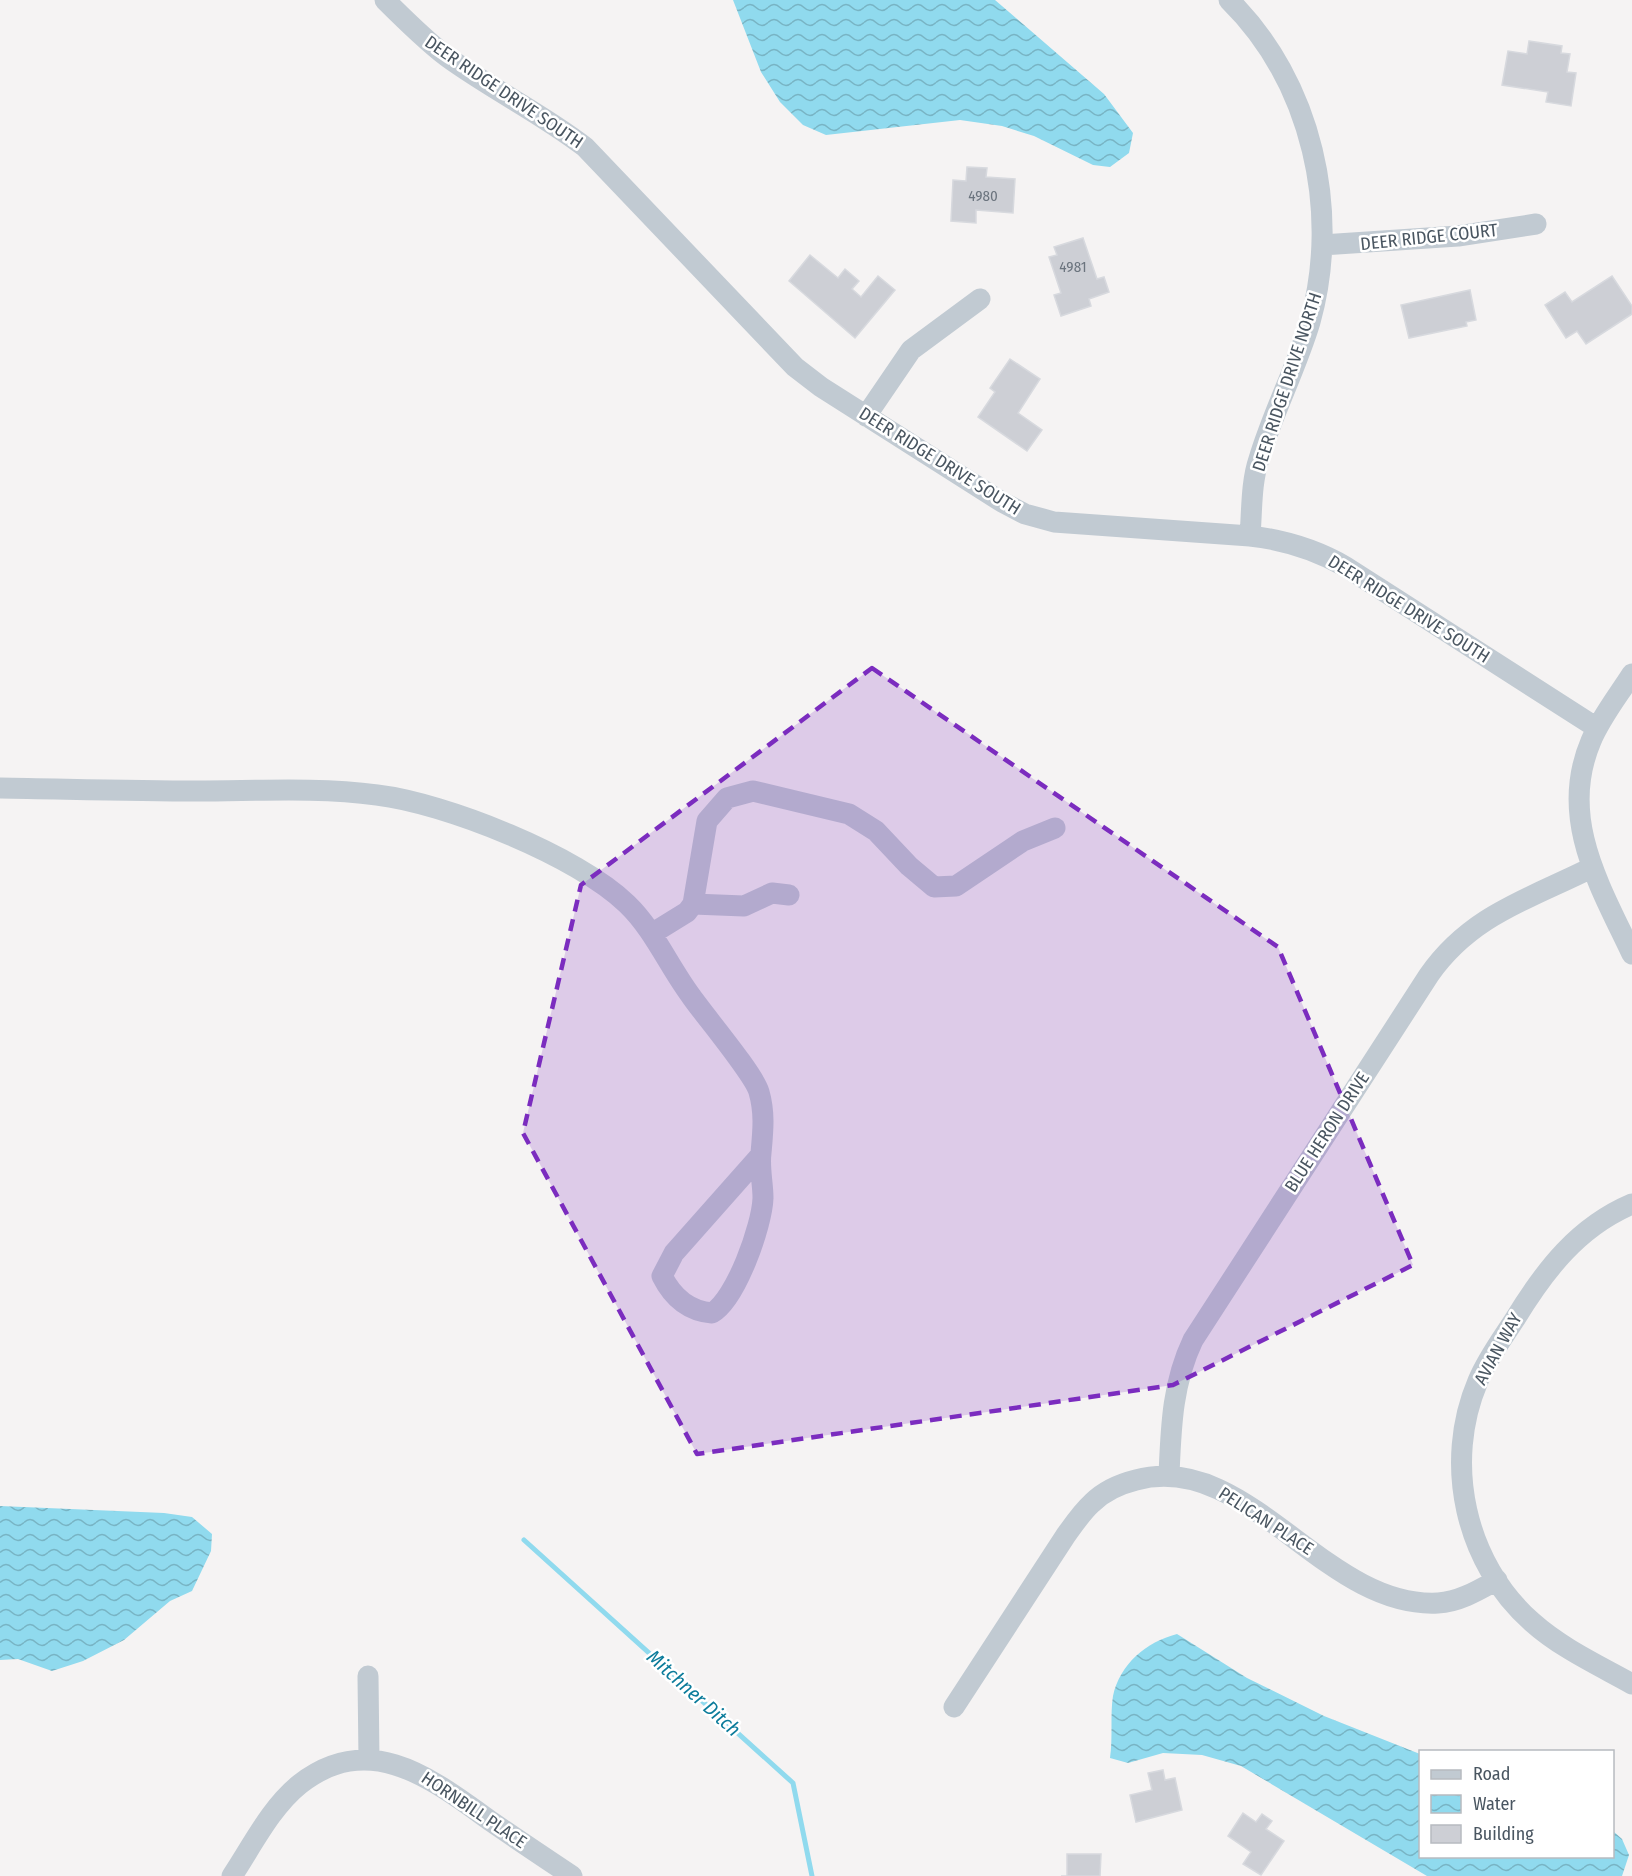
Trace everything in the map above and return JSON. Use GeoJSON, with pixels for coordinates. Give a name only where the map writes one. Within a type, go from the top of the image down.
{"type":"FeatureCollection","features":[{"type":"Feature","properties":{"kind":"street","name":"DEER RIDGE DRIVE SOUTH"},"geometry":{"type":"LineString","coordinates":[[385,0],[420,35],[447,57],[585,147],[782,354],[814,382],[1002,502],[1036,518],[1074,525],[1250,536],[1296,544],[1329,558],[1597,728]]}},
{"type":"Feature","properties":{"kind":"street","name":"DEER RIDGE DRIVE NORTH"},"geometry":{"type":"LineString","coordinates":[[1229,0],[1286,78],[1315,155],[1321,197],[1321,268],[1310,321],[1295,368],[1258,460],[1250,536]]}},
{"type":"Feature","properties":{"kind":"street","name":"DEER RIDGE COURT"},"geometry":{"type":"LineString","coordinates":[[1322,245],[1458,236],[1536,224]]}},
{"type":"Feature","properties":{"kind":"street"},"geometry":{"type":"LineString","coordinates":[[866,416],[911,350],[980,300]]}},
{"type":"Feature","properties":{"kind":"street"},"geometry":{"type":"LineString","coordinates":[[1632,674],[1597,728],[1583,764],[1578,801],[1583,843],[1591,868],[1632,954]]}},
{"type":"Feature","properties":{"kind":"street"},"geometry":{"type":"LineString","coordinates":[[0,788],[299,791],[377,795],[471,821],[563,860],[625,902],[653,933],[673,971],[758,1088],[765,1124],[760,1156],[763,1199],[759,1224],[734,1285],[721,1308],[712,1313],[693,1309],[668,1289],[662,1275],[674,1253],[760,1156]]}},
{"type":"Feature","properties":{"kind":"street"},"geometry":{"type":"LineString","coordinates":[[653,933],[687,912],[693,904],[707,821],[727,798],[753,790],[849,814],[876,831],[909,866],[934,887],[956,886],[1023,841],[1055,828]]}},
{"type":"Feature","properties":{"kind":"street","name":"BLUE HERON DRIVE"},"geometry":{"type":"LineString","coordinates":[[1169,1475],[1174,1391],[1181,1366],[1193,1340],[1429,975],[1449,948],[1483,920],[1591,868]]}},
{"type":"Feature","properties":{"kind":"street"},"geometry":{"type":"LineString","coordinates":[[693,904],[744,906],[772,893],[789,895]]}},
{"type":"Feature","properties":{"kind":"street","name":"AVIAN WAY"},"geometry":{"type":"LineString","coordinates":[[1632,1204],[1590,1227],[1553,1262],[1495,1350],[1478,1381],[1462,1443],[1462,1479],[1470,1525],[1497,1580],[1516,1606],[1547,1634],[1632,1684]]}},
{"type":"Feature","properties":{"kind":"street","name":"PELICAN PLACE"},"geometry":{"type":"LineString","coordinates":[[954,1707],[1065,1535],[1084,1511],[1102,1495],[1128,1482],[1169,1475],[1195,1479],[1224,1492],[1353,1578],[1394,1598],[1415,1602],[1449,1602],[1480,1590],[1497,1580]]}},
{"type":"Feature","properties":{"kind":"street"},"geometry":{"type":"LineString","coordinates":[[232,1876],[284,1799],[299,1785],[315,1774],[335,1766],[369,1760],[368,1676]]}},
{"type":"Feature","properties":{"kind":"street","name":"HORNBILL PLACE"},"geometry":{"type":"LineString","coordinates":[[369,1760],[388,1762],[424,1775],[572,1876]]}},
{"type":"Feature","properties":{"kind":"highlighted area"},"geometry":{"type":"Polygon","coordinates":[[[872,668],[1278,947],[1413,1265],[1173,1385],[697,1454],[523,1133],[581,885],[872,668]]]}},
{"type":"Feature","properties":{"kind":"water"},"geometry":{"type":"Polygon","coordinates":[[[733,0],[995,0],[1104,94],[1133,133],[1129,153],[1110,167],[1093,165],[1034,136],[1002,126],[960,120],[826,135],[803,125],[780,102],[761,72],[733,0]]]}},
{"type":"Feature","properties":{"kind":"water"},"geometry":{"type":"Polygon","coordinates":[[[0,1506],[164,1513],[192,1517],[212,1534],[211,1551],[192,1591],[170,1601],[124,1640],[83,1661],[52,1671],[18,1659],[0,1660],[0,1506]]]}},
{"type":"Feature","properties":{"kind":"water"},"geometry":{"type":"Polygon","coordinates":[[[1177,1634],[1247,1678],[1324,1716],[1419,1754],[1419,1858],[1614,1858],[1614,1832],[1622,1839],[1629,1855],[1622,1876],[1427,1876],[1241,1766],[1202,1755],[1163,1753],[1128,1763],[1110,1758],[1113,1696],[1116,1684],[1128,1664],[1136,1656],[1177,1634]]]}},
{"type":"Feature","properties":{"kind":"building"},"geometry":{"type":"Polygon","coordinates":[[[1529,41],[1562,46],[1561,53],[1570,54],[1567,72],[1576,73],[1571,106],[1546,102],[1548,92],[1502,85],[1508,51],[1527,54],[1529,41]]]}},
{"type":"Feature","properties":{"kind":"building"},"geometry":{"type":"Polygon","coordinates":[[[967,167],[987,168],[986,177],[1015,179],[1013,213],[976,210],[976,223],[951,221],[953,180],[966,181],[967,167]]]}},
{"type":"Feature","properties":{"kind":"building"},"geometry":{"type":"Polygon","coordinates":[[[1083,238],[1097,279],[1104,277],[1109,292],[1089,299],[1091,306],[1061,316],[1054,295],[1061,293],[1049,257],[1057,255],[1054,247],[1083,238]]]}},
{"type":"Feature","properties":{"kind":"building"},"geometry":{"type":"Polygon","coordinates":[[[810,255],[838,278],[845,269],[859,281],[852,289],[861,297],[878,276],[895,290],[855,338],[789,281],[810,255]]]}},
{"type":"Feature","properties":{"kind":"building"},"geometry":{"type":"Polygon","coordinates":[[[1612,276],[1632,306],[1632,314],[1586,344],[1577,331],[1566,338],[1545,305],[1565,292],[1572,302],[1612,276]]]}},
{"type":"Feature","properties":{"kind":"building"},"geometry":{"type":"Polygon","coordinates":[[[1470,290],[1476,320],[1466,322],[1467,326],[1409,338],[1401,305],[1470,290]]]}},
{"type":"Feature","properties":{"kind":"building"},"geometry":{"type":"Polygon","coordinates":[[[1010,359],[1040,379],[1018,413],[1042,430],[1027,451],[978,417],[995,392],[990,388],[1010,359]]]}},
{"type":"Feature","properties":{"kind":"building"},"geometry":{"type":"Polygon","coordinates":[[[1163,1770],[1165,1780],[1175,1778],[1182,1810],[1136,1822],[1130,1795],[1152,1790],[1148,1773],[1163,1770]]]}},
{"type":"Feature","properties":{"kind":"building"},"geometry":{"type":"Polygon","coordinates":[[[1243,1813],[1256,1822],[1262,1814],[1272,1821],[1266,1829],[1284,1841],[1261,1875],[1243,1864],[1251,1852],[1228,1836],[1243,1813]]]}},
{"type":"Feature","properties":{"kind":"building"},"geometry":{"type":"Polygon","coordinates":[[[1067,1854],[1101,1854],[1100,1876],[1067,1876],[1067,1854]]]}},
{"type":"Feature","properties":{"kind":"waterway","name":"Mitchner Ditch"},"geometry":{"type":"LineString","coordinates":[[524,1540],[793,1783],[812,1876]]}}]}
